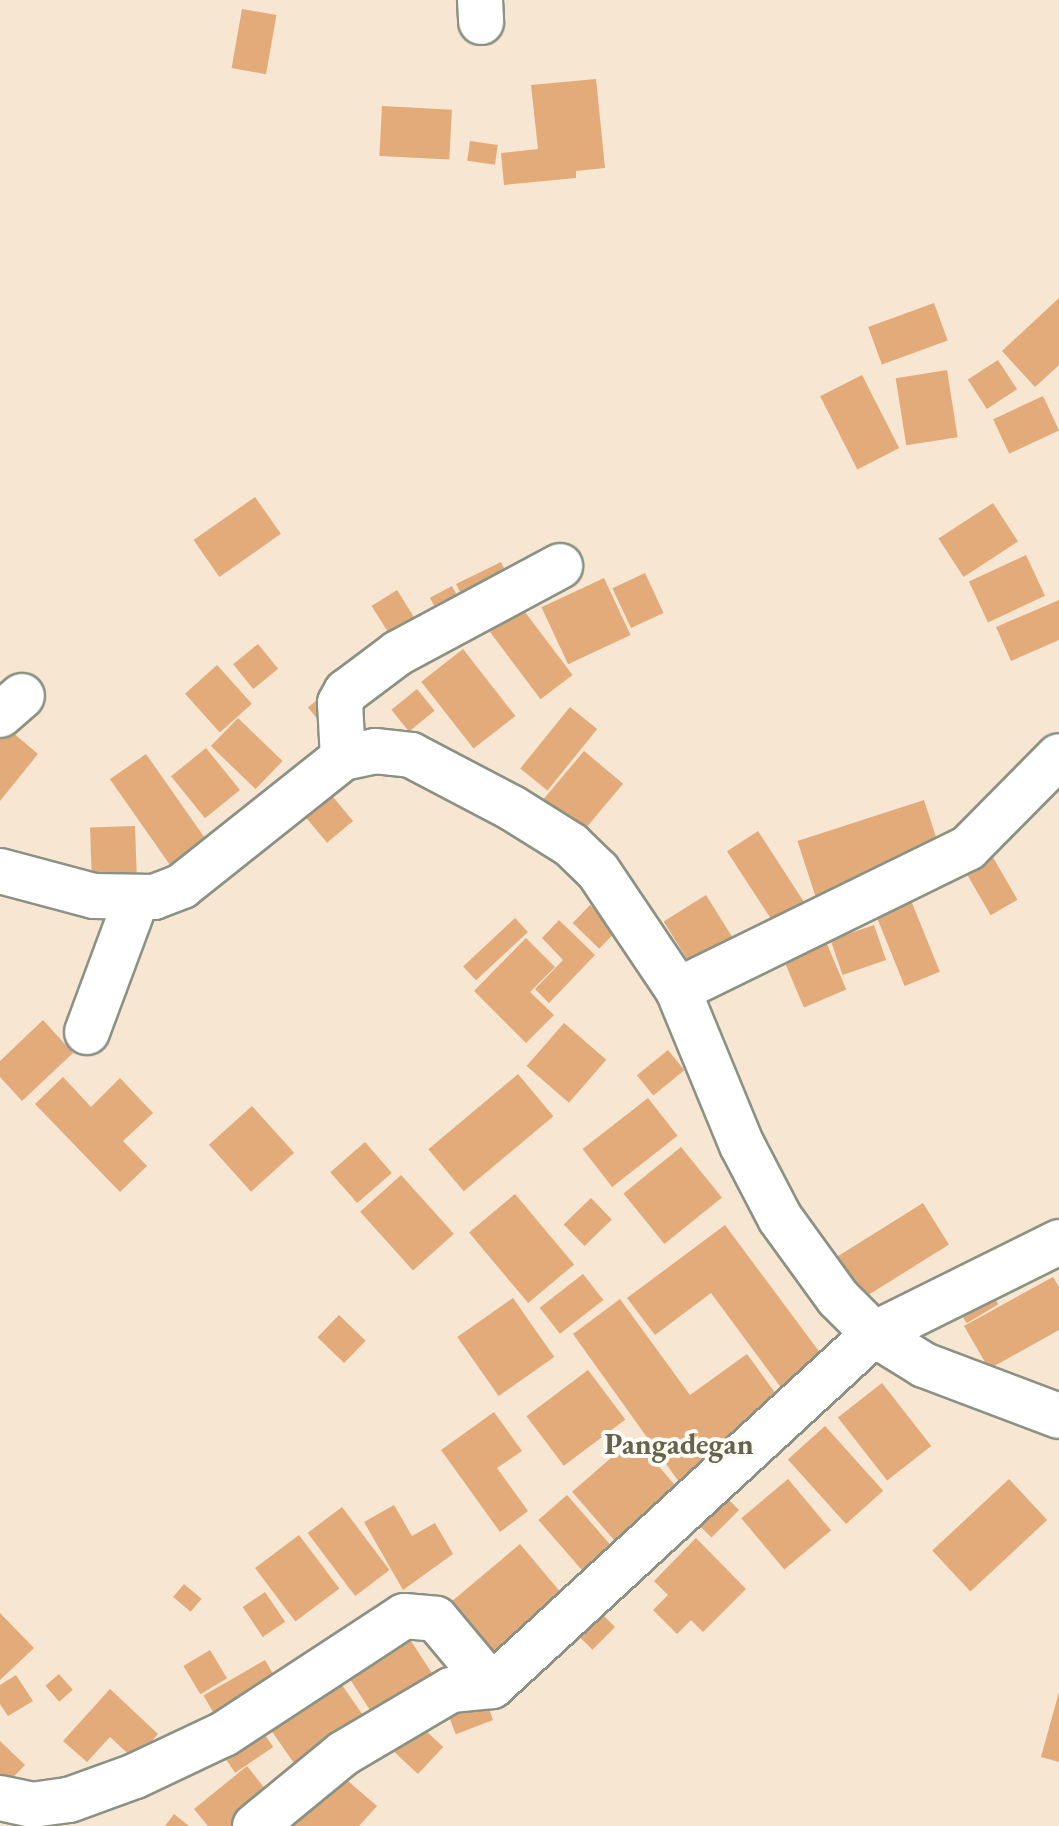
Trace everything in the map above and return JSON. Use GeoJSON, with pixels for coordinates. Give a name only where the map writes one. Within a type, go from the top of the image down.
{"type":"FeatureCollection","features":[{"type":"Feature","properties":{"kind":"street"},"geometry":{"type":"LineString","coordinates":[[343,758],[340,713],[346,692],[398,653],[560,566]]}},
{"type":"Feature","properties":{"kind":"street"},"geometry":{"type":"LineString","coordinates":[[0,871],[94,896],[136,900],[182,886],[343,758],[375,751],[411,755],[571,845],[632,916],[678,990],[742,1145],[780,1218],[812,1267],[874,1334],[963,1383],[1059,1416]]}},
{"type":"Feature","properties":{"kind":"street"},"geometry":{"type":"LineString","coordinates":[[678,990],[968,848],[1059,756]]}},
{"type":"Feature","properties":{"kind":"street"},"geometry":{"type":"LineString","coordinates":[[87,1032],[136,900]]}},
{"type":"Feature","properties":{"kind":"street"},"geometry":{"type":"LineString","coordinates":[[255,1826],[344,1753],[451,1690],[492,1686],[874,1334],[1059,1242]]}},
{"type":"Feature","properties":{"kind":"street"},"geometry":{"type":"LineString","coordinates":[[18,1810],[69,1800],[224,1734],[404,1616],[436,1619],[492,1686]]}},
{"type":"Feature","properties":{"kind":"building"},"geometry":{"type":"Polygon","coordinates":[[[242,9],[276,15],[266,74],[232,68],[242,9]]]}},
{"type":"Feature","properties":{"kind":"building"},"geometry":{"type":"Polygon","coordinates":[[[596,79],[605,168],[576,171],[576,178],[504,185],[501,153],[538,149],[531,85],[596,79]]]}},
{"type":"Feature","properties":{"kind":"building"},"geometry":{"type":"Polygon","coordinates":[[[382,106],[452,110],[449,160],[379,156],[382,106]]]}},
{"type":"Feature","properties":{"kind":"building"},"geometry":{"type":"Polygon","coordinates":[[[470,141],[498,145],[495,165],[467,161],[470,141]]]}},
{"type":"Feature","properties":{"kind":"building"},"geometry":{"type":"Polygon","coordinates":[[[1059,298],[1059,365],[1035,387],[1002,351],[1059,298]]]}},
{"type":"Feature","properties":{"kind":"building"},"geometry":{"type":"Polygon","coordinates":[[[934,303],[948,341],[882,365],[868,327],[934,303]]]}},
{"type":"Feature","properties":{"kind":"building"},"geometry":{"type":"Polygon","coordinates":[[[998,360],[1017,389],[987,409],[968,380],[998,360]]]}},
{"type":"Feature","properties":{"kind":"building"},"geometry":{"type":"Polygon","coordinates":[[[947,370],[958,437],[906,445],[896,378],[947,370]]]}},
{"type":"Feature","properties":{"kind":"building"},"geometry":{"type":"Polygon","coordinates":[[[862,375],[899,448],[857,469],[820,396],[862,375]]]}},
{"type":"Feature","properties":{"kind":"building"},"geometry":{"type":"Polygon","coordinates":[[[1043,396],[1059,430],[1009,454],[993,419],[1043,396]]]}},
{"type":"Feature","properties":{"kind":"building"},"geometry":{"type":"Polygon","coordinates":[[[255,497],[281,534],[219,577],[194,540],[255,497]]]}},
{"type":"Feature","properties":{"kind":"building"},"geometry":{"type":"Polygon","coordinates":[[[993,503],[1018,542],[964,577],[938,538],[993,503]]]}},
{"type":"Feature","properties":{"kind":"building"},"geometry":{"type":"Polygon","coordinates":[[[1026,555],[1045,596],[988,622],[969,582],[1026,555]]]}},
{"type":"Feature","properties":{"kind":"building"},"geometry":{"type":"Polygon","coordinates":[[[501,562],[514,589],[469,611],[456,584],[501,562]]]}},
{"type":"Feature","properties":{"kind":"building"},"geometry":{"type":"Polygon","coordinates":[[[645,573],[664,613],[631,628],[612,588],[645,573]]]}},
{"type":"Feature","properties":{"kind":"building"},"geometry":{"type":"Polygon","coordinates":[[[604,578],[631,635],[568,664],[541,607],[604,578]]]}},
{"type":"Feature","properties":{"kind":"building"},"geometry":{"type":"Polygon","coordinates":[[[452,586],[464,609],[442,621],[430,598],[452,586]]]}},
{"type":"Feature","properties":{"kind":"building"},"geometry":{"type":"Polygon","coordinates":[[[397,590],[417,622],[392,638],[372,606],[397,590]]]}},
{"type":"Feature","properties":{"kind":"building"},"geometry":{"type":"Polygon","coordinates":[[[1059,600],[1059,640],[1011,661],[996,627],[1059,600]]]}},
{"type":"Feature","properties":{"kind":"building"},"geometry":{"type":"Polygon","coordinates":[[[522,608],[573,675],[541,699],[490,632],[522,608]]]}},
{"type":"Feature","properties":{"kind":"building"},"geometry":{"type":"Polygon","coordinates":[[[258,644],[278,669],[253,689],[233,664],[258,644]]]}},
{"type":"Feature","properties":{"kind":"building"},"geometry":{"type":"Polygon","coordinates":[[[463,649],[515,716],[474,749],[421,682],[463,649]]]}},
{"type":"Feature","properties":{"kind":"building"},"geometry":{"type":"Polygon","coordinates":[[[217,665],[252,704],[220,732],[185,694],[217,665]]]}},
{"type":"Feature","properties":{"kind":"building"},"geometry":{"type":"Polygon","coordinates":[[[417,689],[435,711],[409,732],[391,710],[417,689]]]}},
{"type":"Feature","properties":{"kind":"building"},"geometry":{"type":"Polygon","coordinates":[[[324,694],[334,706],[318,720],[308,707],[324,694]]]}},
{"type":"Feature","properties":{"kind":"building"},"geometry":{"type":"Polygon","coordinates":[[[570,707],[597,729],[547,790],[520,768],[570,707]]]}},
{"type":"Feature","properties":{"kind":"building"},"geometry":{"type":"Polygon","coordinates":[[[238,718],[283,761],[256,789],[211,746],[238,718]]]}},
{"type":"Feature","properties":{"kind":"building"},"geometry":{"type":"Polygon","coordinates":[[[5,726],[38,754],[0,801],[0,732],[5,726]]]}},
{"type":"Feature","properties":{"kind":"building"},"geometry":{"type":"Polygon","coordinates":[[[206,748],[240,790],[205,818],[171,776],[206,748]]]}},
{"type":"Feature","properties":{"kind":"building"},"geometry":{"type":"Polygon","coordinates":[[[584,751],[623,784],[581,834],[542,801],[584,751]]]}},
{"type":"Feature","properties":{"kind":"building"},"geometry":{"type":"Polygon","coordinates":[[[146,754],[211,847],[175,872],[110,779],[146,754]]]}},
{"type":"Feature","properties":{"kind":"building"},"geometry":{"type":"Polygon","coordinates":[[[328,791],[353,821],[327,843],[302,813],[328,791]]]}},
{"type":"Feature","properties":{"kind":"building"},"geometry":{"type":"Polygon","coordinates":[[[924,800],[942,855],[815,896],[798,841],[924,800]]]}},
{"type":"Feature","properties":{"kind":"building"},"geometry":{"type":"Polygon","coordinates":[[[135,826],[137,886],[92,888],[90,828],[135,826]]]}},
{"type":"Feature","properties":{"kind":"building"},"geometry":{"type":"Polygon","coordinates":[[[758,831],[808,908],[777,928],[727,851],[758,831]]]}},
{"type":"Feature","properties":{"kind":"building"},"geometry":{"type":"Polygon","coordinates":[[[987,847],[1017,900],[991,915],[960,862],[987,847]]]}},
{"type":"Feature","properties":{"kind":"building"},"geometry":{"type":"Polygon","coordinates":[[[908,893],[940,972],[905,986],[873,907],[908,893]]]}},
{"type":"Feature","properties":{"kind":"building"},"geometry":{"type":"Polygon","coordinates":[[[706,895],[735,941],[692,967],[664,921],[706,895]]]}},
{"type":"Feature","properties":{"kind":"building"},"geometry":{"type":"Polygon","coordinates":[[[590,905],[617,931],[599,949],[573,923],[590,905]]]}},
{"type":"Feature","properties":{"kind":"building"},"geometry":{"type":"Polygon","coordinates":[[[515,918],[528,932],[476,980],[463,966],[515,918]]]}},
{"type":"Feature","properties":{"kind":"building"},"geometry":{"type":"Polygon","coordinates":[[[559,920],[595,955],[549,1003],[535,989],[563,960],[542,938],[559,920]]]}},
{"type":"Feature","properties":{"kind":"building"},"geometry":{"type":"Polygon","coordinates":[[[874,925],[886,960],[843,975],[831,940],[874,925]]]}},
{"type":"Feature","properties":{"kind":"building"},"geometry":{"type":"Polygon","coordinates":[[[824,937],[846,989],[804,1007],[782,955],[824,937]]]}},
{"type":"Feature","properties":{"kind":"building"},"geometry":{"type":"Polygon","coordinates":[[[526,938],[555,967],[530,992],[554,1015],[526,1043],[474,991],[526,938]]]}},
{"type":"Feature","properties":{"kind":"building"},"geometry":{"type":"Polygon","coordinates":[[[43,1020],[73,1053],[22,1101],[0,1077],[0,1061],[43,1020]]]}},
{"type":"Feature","properties":{"kind":"building"},"geometry":{"type":"Polygon","coordinates":[[[564,1023],[606,1060],[569,1103],[527,1066],[564,1023]]]}},
{"type":"Feature","properties":{"kind":"building"},"geometry":{"type":"Polygon","coordinates":[[[668,1050],[684,1070],[653,1095],[637,1075],[668,1050]]]}},
{"type":"Feature","properties":{"kind":"building"},"geometry":{"type":"Polygon","coordinates":[[[518,1074],[553,1116],[464,1191],[428,1149],[518,1074]]]}},
{"type":"Feature","properties":{"kind":"building"},"geometry":{"type":"Polygon","coordinates":[[[63,1077],[91,1107],[120,1078],[153,1113],[123,1141],[147,1166],[120,1192],[35,1104],[63,1077]]]}},
{"type":"Feature","properties":{"kind":"building"},"geometry":{"type":"Polygon","coordinates":[[[648,1098],[678,1136],[612,1187],[583,1149],[648,1098]]]}},
{"type":"Feature","properties":{"kind":"building"},"geometry":{"type":"Polygon","coordinates":[[[252,1106],[294,1153],[251,1192],[209,1145],[252,1106]]]}},
{"type":"Feature","properties":{"kind":"building"},"geometry":{"type":"Polygon","coordinates":[[[365,1142],[392,1173],[357,1203],[330,1172],[365,1142]]]}},
{"type":"Feature","properties":{"kind":"building"},"geometry":{"type":"Polygon","coordinates":[[[681,1147],[722,1198],[664,1244],[623,1194],[681,1147]]]}},
{"type":"Feature","properties":{"kind":"building"},"geometry":{"type":"Polygon","coordinates":[[[401,1175],[454,1234],[413,1271],[360,1212],[401,1175]]]}},
{"type":"Feature","properties":{"kind":"building"},"geometry":{"type":"Polygon","coordinates":[[[515,1194],[574,1264],[528,1303],[469,1233],[515,1194]]]}},
{"type":"Feature","properties":{"kind":"building"},"geometry":{"type":"Polygon","coordinates":[[[591,1198],[612,1220],[585,1246],[564,1224],[591,1198]]]}},
{"type":"Feature","properties":{"kind":"building"},"geometry":{"type":"Polygon","coordinates":[[[923,1203],[949,1245],[857,1302],[831,1260],[923,1203]]]}},
{"type":"Feature","properties":{"kind":"building"},"geometry":{"type":"Polygon","coordinates":[[[725,1225],[827,1362],[785,1393],[711,1293],[655,1335],[627,1298],[725,1225]]]}},
{"type":"Feature","properties":{"kind":"building"},"geometry":{"type":"Polygon","coordinates":[[[583,1274],[603,1300],[560,1334],[540,1308],[583,1274]]]}},
{"type":"Feature","properties":{"kind":"building"},"geometry":{"type":"Polygon","coordinates":[[[1053,1277],[1059,1287],[1059,1330],[989,1369],[964,1326],[1053,1277]]]}},
{"type":"Feature","properties":{"kind":"building"},"geometry":{"type":"Polygon","coordinates":[[[985,1282],[998,1304],[967,1323],[953,1301],[985,1282]]]}},
{"type":"Feature","properties":{"kind":"building"},"geometry":{"type":"Polygon","coordinates":[[[513,1298],[554,1357],[499,1396],[457,1337],[513,1298]]]}},
{"type":"Feature","properties":{"kind":"building"},"geometry":{"type":"Polygon","coordinates":[[[620,1299],[690,1395],[747,1354],[784,1405],[679,1482],[573,1334],[620,1299]]]}},
{"type":"Feature","properties":{"kind":"building"},"geometry":{"type":"Polygon","coordinates":[[[339,1315],[366,1341],[344,1363],[317,1337],[339,1315]]]}},
{"type":"Feature","properties":{"kind":"building"},"geometry":{"type":"Polygon","coordinates":[[[588,1370],[625,1420],[564,1466],[527,1416],[588,1370]]]}},
{"type":"Feature","properties":{"kind":"building"},"geometry":{"type":"Polygon","coordinates":[[[882,1383],[931,1446],[887,1481],[838,1417],[882,1383]]]}},
{"type":"Feature","properties":{"kind":"building"},"geometry":{"type":"Polygon","coordinates":[[[494,1412],[522,1451],[497,1468],[528,1511],[500,1532],[441,1450],[494,1412]]]}},
{"type":"Feature","properties":{"kind":"building"},"geometry":{"type":"Polygon","coordinates":[[[825,1426],[883,1491],[846,1524],[788,1459],[825,1426]]]}},
{"type":"Feature","properties":{"kind":"building"},"geometry":{"type":"Polygon","coordinates":[[[634,1438],[679,1489],[617,1543],[572,1492],[634,1438]]]}},
{"type":"Feature","properties":{"kind":"building"},"geometry":{"type":"Polygon","coordinates":[[[788,1479],[831,1530],[784,1570],[741,1518],[788,1479]]]}},
{"type":"Feature","properties":{"kind":"building"},"geometry":{"type":"Polygon","coordinates":[[[1009,1479],[1047,1520],[970,1592],[932,1551],[1009,1479]]]}},
{"type":"Feature","properties":{"kind":"building"},"geometry":{"type":"Polygon","coordinates":[[[715,1486],[739,1510],[711,1538],[687,1514],[715,1486]]]}},
{"type":"Feature","properties":{"kind":"building"},"geometry":{"type":"Polygon","coordinates":[[[567,1495],[619,1555],[590,1580],[538,1520],[567,1495]]]}},
{"type":"Feature","properties":{"kind":"building"},"geometry":{"type":"Polygon","coordinates":[[[394,1505],[412,1536],[435,1523],[453,1554],[403,1590],[364,1522],[394,1505]]]}},
{"type":"Feature","properties":{"kind":"building"},"geometry":{"type":"Polygon","coordinates":[[[342,1507],[390,1570],[355,1596],[308,1533],[342,1507]]]}},
{"type":"Feature","properties":{"kind":"building"},"geometry":{"type":"Polygon","coordinates":[[[299,1535],[339,1589],[295,1622],[255,1568],[299,1535]]]}},
{"type":"Feature","properties":{"kind":"building"},"geometry":{"type":"Polygon","coordinates":[[[696,1538],[746,1589],[703,1632],[691,1620],[677,1634],[653,1610],[668,1595],[654,1581],[696,1538]]]}},
{"type":"Feature","properties":{"kind":"building"},"geometry":{"type":"Polygon","coordinates":[[[520,1544],[572,1606],[491,1674],[439,1612],[520,1544]]]}},
{"type":"Feature","properties":{"kind":"building"},"geometry":{"type":"Polygon","coordinates":[[[184,1584],[202,1599],[191,1612],[173,1597],[184,1584]]]}},
{"type":"Feature","properties":{"kind":"building"},"geometry":{"type":"Polygon","coordinates":[[[265,1592],[285,1622],[263,1637],[243,1607],[265,1592]]]}},
{"type":"Feature","properties":{"kind":"building"},"geometry":{"type":"Polygon","coordinates":[[[596,1608],[615,1627],[592,1650],[573,1631],[596,1608]]]}},
{"type":"Feature","properties":{"kind":"building"},"geometry":{"type":"Polygon","coordinates":[[[0,1613],[34,1648],[0,1680],[0,1613]]]}},
{"type":"Feature","properties":{"kind":"building"},"geometry":{"type":"Polygon","coordinates":[[[411,1641],[439,1684],[378,1723],[351,1680],[411,1641]]]}},
{"type":"Feature","properties":{"kind":"building"},"geometry":{"type":"Polygon","coordinates":[[[210,1650],[227,1678],[200,1694],[183,1666],[210,1650]]]}},
{"type":"Feature","properties":{"kind":"building"},"geometry":{"type":"Polygon","coordinates":[[[265,1660],[282,1689],[221,1725],[204,1695],[265,1660]]]}},
{"type":"Feature","properties":{"kind":"building"},"geometry":{"type":"Polygon","coordinates":[[[59,1674],[73,1690],[59,1702],[45,1686],[59,1674]]]}},
{"type":"Feature","properties":{"kind":"building"},"geometry":{"type":"Polygon","coordinates":[[[16,1675],[33,1701],[8,1716],[0,1704],[0,1685],[16,1675]]]}},
{"type":"Feature","properties":{"kind":"building"},"geometry":{"type":"Polygon","coordinates":[[[337,1678],[364,1717],[295,1765],[268,1726],[337,1678]]]}},
{"type":"Feature","properties":{"kind":"building"},"geometry":{"type":"Polygon","coordinates":[[[110,1689],[158,1734],[135,1760],[110,1737],[87,1762],[63,1741],[110,1689]]]}},
{"type":"Feature","properties":{"kind":"building"},"geometry":{"type":"Polygon","coordinates":[[[482,1691],[493,1720],[456,1734],[445,1705],[482,1691]]]}},
{"type":"Feature","properties":{"kind":"building"},"geometry":{"type":"Polygon","coordinates":[[[1059,1692],[1059,1762],[1041,1757],[1059,1692]]]}},
{"type":"Feature","properties":{"kind":"building"},"geometry":{"type":"Polygon","coordinates":[[[411,1717],[443,1747],[418,1774],[386,1744],[411,1717]]]}},
{"type":"Feature","properties":{"kind":"building"},"geometry":{"type":"Polygon","coordinates":[[[257,1723],[273,1747],[235,1773],[219,1749],[257,1723]]]}},
{"type":"Feature","properties":{"kind":"building"},"geometry":{"type":"Polygon","coordinates":[[[0,1741],[25,1765],[0,1791],[0,1741]]]}},
{"type":"Feature","properties":{"kind":"building"},"geometry":{"type":"Polygon","coordinates":[[[247,1766],[270,1795],[232,1826],[208,1826],[194,1809],[247,1766]]]}},
{"type":"Feature","properties":{"kind":"building"},"geometry":{"type":"Polygon","coordinates":[[[334,1769],[377,1806],[359,1826],[285,1826],[334,1769]]]}},
{"type":"Feature","properties":{"kind":"building"},"geometry":{"type":"Polygon","coordinates":[[[174,1814],[189,1826],[165,1826],[174,1814]]]}},
{"type":"Feature","properties":{"kind":"district","name":"Pangadegan"},"geometry":{"type":"Point","coordinates":[679,1444]}}]}
